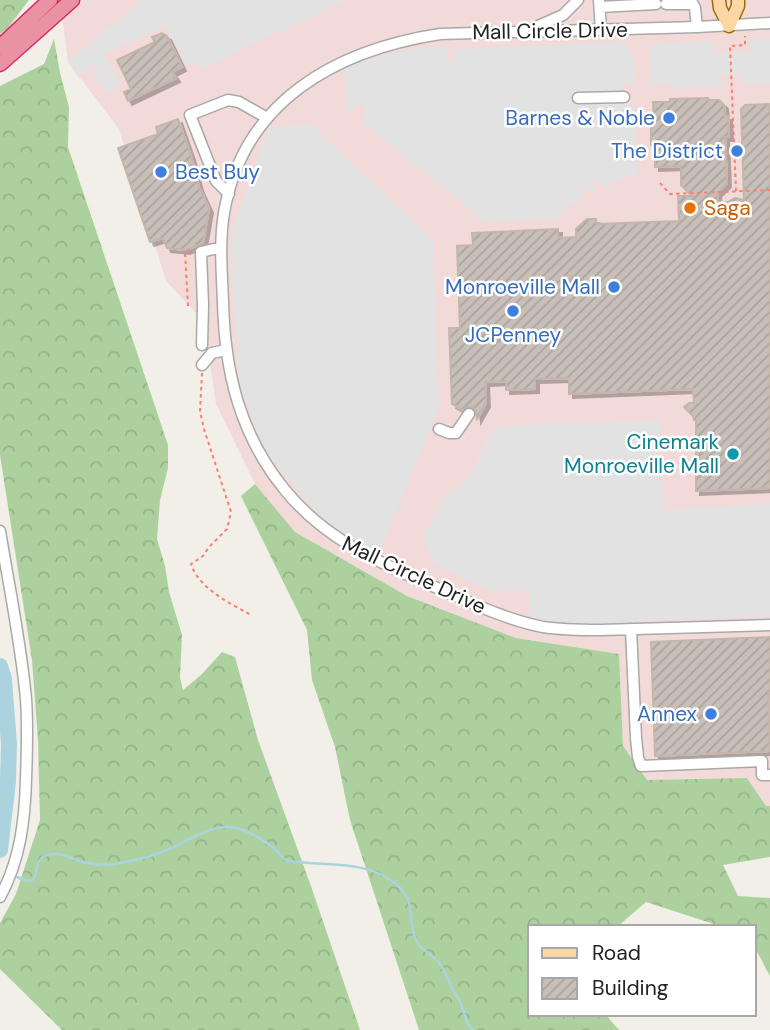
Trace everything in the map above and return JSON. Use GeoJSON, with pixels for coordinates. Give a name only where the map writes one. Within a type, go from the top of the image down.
{"type":"FeatureCollection","features":[{"type":"Feature","properties":{"kind":"highway"},"geometry":{"type":"LineString","coordinates":[[0,64],[35,24],[50,0]]}},
{"type":"Feature","properties":{"kind":"highway"},"geometry":{"type":"LineString","coordinates":[[0,47],[72,0]]}},
{"type":"Feature","properties":{"kind":"main road"},"geometry":{"type":"LineString","coordinates":[[719,0],[729,26]]}},
{"type":"Feature","properties":{"kind":"main road"},"geometry":{"type":"LineString","coordinates":[[729,26],[738,0]]}},
{"type":"Feature","properties":{"kind":"street"},"geometry":{"type":"LineString","coordinates":[[524,32],[563,15],[578,0]]}},
{"type":"Feature","properties":{"kind":"street"},"geometry":{"type":"LineString","coordinates":[[601,30],[599,4],[693,4],[696,27]]}},
{"type":"Feature","properties":{"kind":"street","name":"Mall Circle Drive"},"geometry":{"type":"LineString","coordinates":[[770,23],[440,34],[381,47],[343,61],[319,74],[289,96],[267,118],[243,154],[229,194],[222,226],[221,249],[226,351],[238,407],[270,471],[294,501],[328,532],[383,565],[520,621],[577,630],[770,625]]}},
{"type":"Feature","properties":{"kind":"street"},"geometry":{"type":"LineString","coordinates":[[578,98],[624,97]]}},
{"type":"Feature","properties":{"kind":"street"},"geometry":{"type":"LineString","coordinates":[[229,194],[216,181],[190,115],[228,100],[239,102],[267,118]]}},
{"type":"Feature","properties":{"kind":"street"},"geometry":{"type":"LineString","coordinates":[[202,345],[201,252],[221,249]]}},
{"type":"Feature","properties":{"kind":"street"},"geometry":{"type":"LineString","coordinates":[[202,365],[212,353],[226,351]]}},
{"type":"Feature","properties":{"kind":"street"},"geometry":{"type":"LineString","coordinates":[[439,429],[456,433],[469,414]]}},
{"type":"Feature","properties":{"kind":"street"},"geometry":{"type":"LineString","coordinates":[[0,531],[22,668],[27,722],[26,794],[20,839],[13,869],[0,897]]}},
{"type":"Feature","properties":{"kind":"street"},"geometry":{"type":"LineString","coordinates":[[631,629],[636,738],[641,766],[762,761],[762,775],[770,775]]}},
{"type":"Feature","properties":{"kind":"path"},"geometry":{"type":"LineString","coordinates":[[736,191],[730,46],[745,45],[745,35]]}},
{"type":"Feature","properties":{"kind":"path"},"geometry":{"type":"LineString","coordinates":[[660,183],[670,194],[770,190]]}},
{"type":"Feature","properties":{"kind":"path"},"geometry":{"type":"LineString","coordinates":[[202,365],[200,411],[231,512],[228,530],[203,556],[191,564],[193,572],[215,595],[251,615]]}},
{"type":"Feature","properties":{"kind":"shaded area","name":"Monroeville Mall"},"geometry":{"type":"Polygon","coordinates":[[[60,0],[770,0],[770,806],[766,807],[747,778],[647,780],[623,746],[619,654],[516,638],[407,596],[295,532],[255,484],[216,404],[204,321],[166,281],[119,129],[68,62],[60,0]]]}},
{"type":"Feature","properties":{"kind":"shaded area"},"geometry":{"type":"Polygon","coordinates":[[[141,0],[346,0],[200,70],[196,61],[186,66],[166,25],[104,55],[121,85],[106,94],[92,71],[98,66],[96,63],[78,77],[68,62],[141,0]]]}},
{"type":"Feature","properties":{"kind":"shaded area"},"geometry":{"type":"Polygon","coordinates":[[[770,39],[770,84],[745,85],[738,75],[719,75],[724,86],[673,89],[672,84],[650,85],[649,49],[654,43],[712,41],[717,53],[730,53],[754,52],[748,40],[770,39]]]}},
{"type":"Feature","properties":{"kind":"shaded area"},"geometry":{"type":"Polygon","coordinates":[[[626,42],[634,59],[635,86],[623,82],[624,101],[635,108],[637,177],[627,175],[606,187],[593,181],[593,192],[582,188],[582,199],[562,211],[562,219],[485,222],[363,122],[362,103],[346,111],[344,69],[361,61],[403,50],[447,46],[447,60],[455,60],[455,49],[626,42]]]}},
{"type":"Feature","properties":{"kind":"shaded area"},"geometry":{"type":"Polygon","coordinates":[[[310,124],[433,240],[439,406],[378,556],[325,522],[266,452],[240,388],[229,240],[269,127],[310,124]]]}},
{"type":"Feature","properties":{"kind":"shaded area"},"geometry":{"type":"Polygon","coordinates":[[[659,420],[664,510],[770,504],[770,616],[572,624],[530,617],[529,590],[488,590],[433,563],[422,537],[442,500],[468,478],[485,443],[498,426],[659,420]]]}},
{"type":"Feature","properties":{"kind":"green space"},"geometry":{"type":"Polygon","coordinates":[[[0,0],[29,0],[0,34],[0,0]]]}},
{"type":"Feature","properties":{"kind":"green space"},"geometry":{"type":"Polygon","coordinates":[[[54,39],[69,107],[68,147],[168,445],[168,468],[160,500],[157,539],[182,635],[180,678],[183,690],[222,652],[235,657],[258,740],[360,1030],[62,1030],[0,969],[0,923],[16,894],[40,820],[32,660],[0,455],[0,86],[44,64],[54,39]]]}},
{"type":"Feature","properties":{"kind":"green space"},"geometry":{"type":"Polygon","coordinates":[[[255,484],[295,532],[407,596],[516,638],[619,654],[623,746],[647,780],[747,778],[766,806],[770,806],[770,857],[723,865],[738,896],[770,898],[770,976],[756,950],[756,925],[717,925],[646,902],[619,925],[528,925],[528,1016],[607,1016],[619,1030],[419,1030],[350,820],[335,747],[312,680],[307,630],[241,496],[255,484]]]}},
{"type":"Feature","properties":{"kind":"building"},"geometry":{"type":"Polygon","coordinates":[[[162,33],[167,36],[182,67],[172,72],[176,78],[128,101],[124,92],[131,89],[117,60],[155,42],[152,37],[162,33]]]}},
{"type":"Feature","properties":{"kind":"building","name":"Monroeville Mall"},"geometry":{"type":"Polygon","coordinates":[[[708,98],[719,100],[724,105],[725,116],[728,116],[729,137],[725,137],[727,183],[717,193],[718,203],[735,198],[744,200],[741,109],[745,105],[770,104],[770,488],[696,491],[696,420],[684,407],[694,403],[693,389],[569,394],[569,378],[535,379],[535,389],[506,390],[506,381],[485,382],[486,403],[477,419],[473,407],[462,410],[452,404],[449,328],[460,328],[457,246],[473,245],[472,233],[558,229],[558,238],[576,237],[576,229],[587,219],[596,219],[596,224],[679,221],[678,196],[692,196],[681,185],[681,166],[655,167],[655,145],[651,145],[653,102],[708,98]]]}},
{"type":"Feature","properties":{"kind":"building","name":"Best Buy"},"geometry":{"type":"Polygon","coordinates":[[[178,119],[199,187],[209,209],[203,243],[186,250],[167,248],[163,238],[150,242],[118,148],[158,134],[156,127],[178,119]]]}},
{"type":"Feature","properties":{"kind":"building","name":"Annex"},"geometry":{"type":"Polygon","coordinates":[[[770,637],[770,751],[655,756],[651,642],[770,637]]]}},
{"type":"Feature","properties":{"kind":"waterway"},"geometry":{"type":"LineString","coordinates":[[0,666],[4,679],[9,744],[8,781],[0,850]]}},
{"type":"Feature","properties":{"kind":"waterway"},"geometry":{"type":"LineString","coordinates":[[17,877],[32,880],[39,861],[52,854],[89,863],[118,863],[159,853],[209,830],[223,827],[243,830],[255,836],[287,860],[353,866],[373,871],[401,888],[409,903],[417,942],[442,967],[473,1030]]}},
{"type":"Feature","properties":{"kind":"place","name":"Barnes & Noble"},"geometry":{"type":"Point","coordinates":[669,118]}},
{"type":"Feature","properties":{"kind":"place","name":"The District"},"geometry":{"type":"Point","coordinates":[737,151]}},
{"type":"Feature","properties":{"kind":"place","name":"Best Buy"},"geometry":{"type":"Point","coordinates":[161,172]}},
{"type":"Feature","properties":{"kind":"place","name":"Saga"},"geometry":{"type":"Point","coordinates":[690,208]}},
{"type":"Feature","properties":{"kind":"place","name":"Monroeville Mall"},"geometry":{"type":"Point","coordinates":[614,287]}},
{"type":"Feature","properties":{"kind":"place","name":"JCPenney"},"geometry":{"type":"Point","coordinates":[513,311]}},
{"type":"Feature","properties":{"kind":"place","name":"Cinemark Monroeville Mall"},"geometry":{"type":"Point","coordinates":[733,454]}},
{"type":"Feature","properties":{"kind":"place","name":"Annex"},"geometry":{"type":"Point","coordinates":[711,714]}}]}
